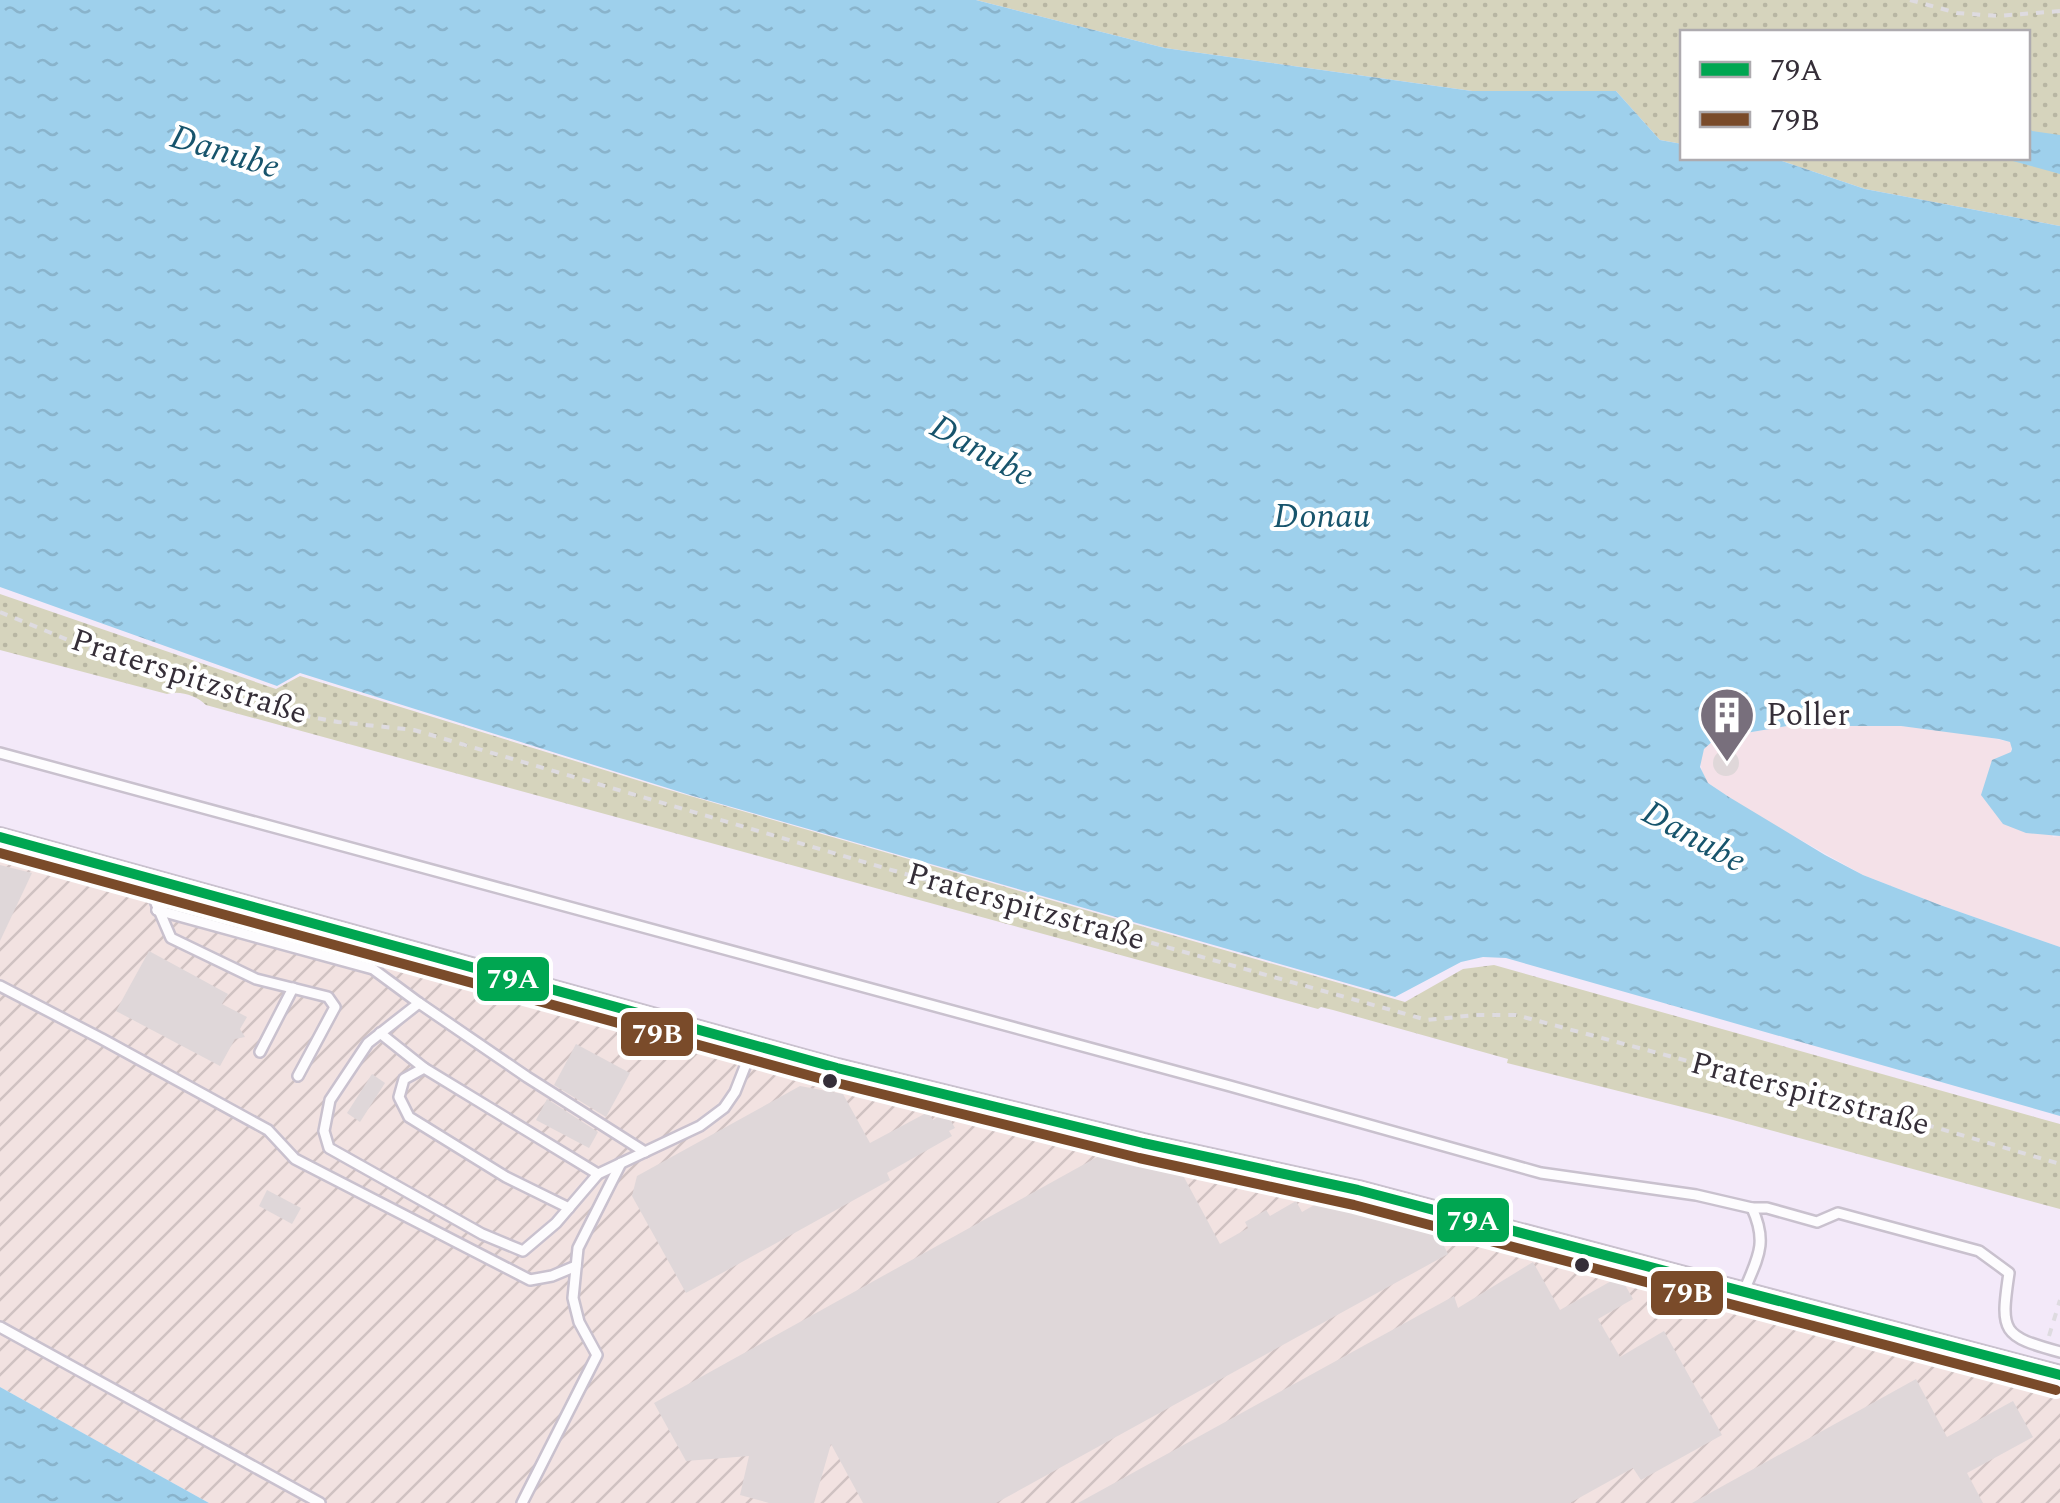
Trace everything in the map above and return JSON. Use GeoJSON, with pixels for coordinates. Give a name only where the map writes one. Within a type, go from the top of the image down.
{"type":"FeatureCollection","features":[{"type":"Feature","properties":{"kind":"street"},"geometry":{"type":"LineString","coordinates":[[0,837],[856,1073],[1143,1143],[1358,1190],[2060,1374]]}},
{"type":"Feature","properties":{"kind":"lane"},"geometry":{"type":"LineString","coordinates":[[0,753],[1541,1173],[1767,1208],[1817,1222],[1838,1213],[1979,1252],[2009,1273],[2004,1318],[2012,1334],[2022,1342],[2060,1352]]}},
{"type":"Feature","properties":{"kind":"lane"},"geometry":{"type":"LineString","coordinates":[[146,878],[170,938],[256,979],[328,997],[335,1007],[298,1076]]}},
{"type":"Feature","properties":{"kind":"lane"},"geometry":{"type":"LineString","coordinates":[[157,910],[186,889]]}},
{"type":"Feature","properties":{"kind":"lane"},"geometry":{"type":"LineString","coordinates":[[157,910],[373,969],[527,1077],[645,1152]]}},
{"type":"Feature","properties":{"kind":"lane"},"geometry":{"type":"LineString","coordinates":[[0,986],[268,1130],[295,1159],[530,1280],[576,1266]]}},
{"type":"Feature","properties":{"kind":"lane"},"geometry":{"type":"LineString","coordinates":[[260,1052],[293,988]]}},
{"type":"Feature","properties":{"kind":"lane"},"geometry":{"type":"LineString","coordinates":[[419,1003],[368,1043],[330,1100],[324,1131],[329,1148],[482,1234],[523,1251],[556,1223],[598,1174],[700,1126],[724,1108],[748,1059],[767,1048]]}},
{"type":"Feature","properties":{"kind":"lane"},"geometry":{"type":"LineString","coordinates":[[380,1034],[424,1068],[598,1174]]}},
{"type":"Feature","properties":{"kind":"lane"},"geometry":{"type":"LineString","coordinates":[[424,1068],[404,1079],[399,1097],[409,1117],[506,1177],[569,1208]]}},
{"type":"Feature","properties":{"kind":"lane"},"geometry":{"type":"LineString","coordinates":[[522,1503],[596,1354],[573,1298],[578,1248],[621,1163]]}},
{"type":"Feature","properties":{"kind":"lane"},"geometry":{"type":"LineString","coordinates":[[1744,1291],[1762,1248],[1762,1234],[1752,1208]]}},
{"type":"Feature","properties":{"kind":"lane"},"geometry":{"type":"LineString","coordinates":[[0,1327],[320,1503]]}},
{"type":"Feature","properties":{"kind":"path"},"geometry":{"type":"LineString","coordinates":[[1910,0],[1957,13],[1998,16],[2060,11]]}},
{"type":"Feature","properties":{"kind":"path","name":"Praterspitzstraße"},"geometry":{"type":"LineString","coordinates":[[0,612],[95,651],[269,709],[414,730],[1428,1020],[1476,1014],[1516,1015],[2060,1164]]}},
{"type":"Feature","properties":{"kind":"shaded area"},"geometry":{"type":"Polygon","coordinates":[[[976,0],[2060,0],[2060,226],[1865,189],[1779,160],[2030,160],[2030,30],[1680,30],[1680,144],[1660,140],[1616,91],[1472,91],[1165,48],[976,0]]]}},
{"type":"Feature","properties":{"kind":"shaded area"},"geometry":{"type":"Polygon","coordinates":[[[0,594],[276,689],[300,676],[666,789],[1405,1002],[1463,969],[1494,965],[2060,1124],[2060,1209],[1507,1063],[1508,1059],[1333,1010],[206,705],[188,695],[167,694],[0,650],[0,594]]]}},
{"type":"Feature","properties":{"kind":"shaded area"},"geometry":{"type":"Polygon","coordinates":[[[1787,726],[1901,726],[2010,742],[2011,752],[2053,837],[2060,836],[2060,947],[1863,875],[1751,812],[1703,776],[1700,761],[1704,749],[1716,738],[1787,726]]]}},
{"type":"Feature","properties":{"kind":"shaded area"},"geometry":{"type":"Polygon","coordinates":[[[0,857],[689,1051],[1117,1150],[1344,1197],[2060,1386],[2060,1503],[209,1503],[0,1387],[0,857]]]}},
{"type":"Feature","properties":{"kind":"water","name":"Donau"},"geometry":{"type":"Polygon","coordinates":[[[0,0],[976,0],[1165,48],[1472,91],[1616,91],[1660,140],[1680,144],[1680,160],[1779,160],[1865,189],[2060,226],[2060,836],[2026,833],[2003,824],[1981,795],[1992,760],[2012,749],[2010,742],[1999,739],[1901,726],[1787,726],[1716,738],[1704,749],[1700,767],[1708,783],[1729,797],[1863,875],[2060,947],[2060,1116],[1506,958],[1483,957],[1461,962],[1395,997],[693,796],[300,673],[277,686],[0,587],[0,0]]]}},
{"type":"Feature","properties":{"kind":"water"},"geometry":{"type":"Polygon","coordinates":[[[2030,128],[2060,135],[2060,174],[2009,160],[2030,160],[2030,128]]]}},
{"type":"Feature","properties":{"kind":"water"},"geometry":{"type":"Polygon","coordinates":[[[0,1387],[209,1503],[0,1503],[0,1387]]]}},
{"type":"Feature","properties":{"kind":"building","name":"Poller"},"geometry":{"type":"Polygon","coordinates":[[[1726,750],[1735,754],[1739,763],[1735,772],[1726,776],[1717,772],[1713,763],[1717,754],[1726,750]]]}},
{"type":"Feature","properties":{"kind":"building"},"geometry":{"type":"Polygon","coordinates":[[[0,865],[32,873],[0,941],[0,865]]]}},
{"type":"Feature","properties":{"kind":"building"},"geometry":{"type":"Polygon","coordinates":[[[149,951],[228,994],[222,1004],[247,1017],[240,1029],[245,1037],[235,1039],[220,1066],[116,1011],[149,951]]]}},
{"type":"Feature","properties":{"kind":"building"},"geometry":{"type":"Polygon","coordinates":[[[576,1044],[630,1073],[606,1117],[554,1085],[576,1044]]]}},
{"type":"Feature","properties":{"kind":"building"},"geometry":{"type":"Polygon","coordinates":[[[372,1074],[385,1083],[360,1122],[347,1113],[372,1074]]]}},
{"type":"Feature","properties":{"kind":"building"},"geometry":{"type":"Polygon","coordinates":[[[800,1086],[843,1094],[870,1143],[928,1112],[933,1120],[948,1116],[955,1128],[949,1131],[952,1136],[887,1173],[890,1180],[686,1293],[632,1196],[637,1176],[800,1086]]]}},
{"type":"Feature","properties":{"kind":"building"},"geometry":{"type":"Polygon","coordinates":[[[547,1099],[598,1132],[589,1148],[536,1120],[547,1099]]]}},
{"type":"Feature","properties":{"kind":"building"},"geometry":{"type":"Polygon","coordinates":[[[1108,1151],[1179,1168],[1220,1244],[1248,1228],[1245,1222],[1266,1210],[1270,1216],[1296,1201],[1302,1212],[1323,1200],[1326,1205],[1336,1200],[1432,1226],[1449,1240],[1444,1246],[1448,1254],[996,1503],[863,1503],[831,1444],[814,1503],[769,1503],[740,1495],[749,1456],[686,1461],[654,1403],[1108,1151]]]}},
{"type":"Feature","properties":{"kind":"building"},"geometry":{"type":"Polygon","coordinates":[[[267,1190],[301,1208],[292,1224],[259,1206],[267,1190]]]}},
{"type":"Feature","properties":{"kind":"building"},"geometry":{"type":"Polygon","coordinates":[[[1533,1262],[1560,1310],[1620,1276],[1633,1299],[1598,1319],[1620,1357],[1664,1331],[1722,1435],[1641,1480],[1633,1468],[1570,1503],[1078,1503],[1454,1296],[1458,1308],[1533,1262]]]}},
{"type":"Feature","properties":{"kind":"building"},"geometry":{"type":"Polygon","coordinates":[[[1916,1379],[1947,1437],[2013,1401],[2033,1437],[1967,1473],[1983,1503],[1692,1503],[1916,1379]]]}},
{"type":"Feature","properties":{"kind":"transit line","name":"79A"},"geometry":{"type":"LineString","coordinates":[[0,837],[837,1068],[1143,1143],[1358,1190],[2060,1375]]}},
{"type":"Feature","properties":{"kind":"transit line","name":"79B"},"geometry":{"type":"LineString","coordinates":[[0,853],[833,1082],[1139,1158],[1354,1205],[2056,1390]]}},
{"type":"Feature","properties":{"kind":"place","name":"Poller"},"geometry":{"type":"Point","coordinates":[1727,764]}},
{"type":"Feature","properties":{"kind":"water label","name":"Danube"},"geometry":{"type":"Point","coordinates":[225,152]}},
{"type":"Feature","properties":{"kind":"water label","name":"Danube"},"geometry":{"type":"Point","coordinates":[982,451]}},
{"type":"Feature","properties":{"kind":"water label","name":"Danube"},"geometry":{"type":"Point","coordinates":[1694,837]}}]}
